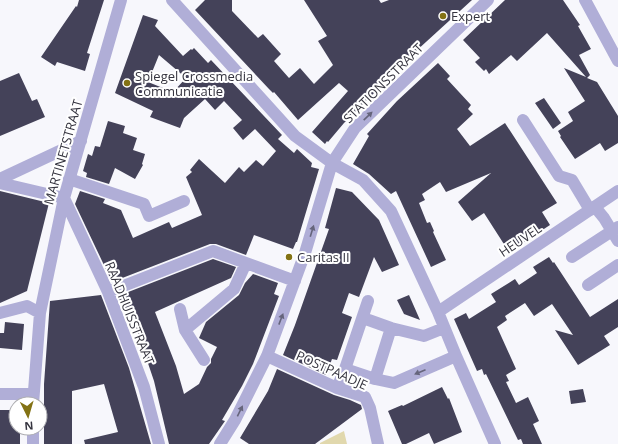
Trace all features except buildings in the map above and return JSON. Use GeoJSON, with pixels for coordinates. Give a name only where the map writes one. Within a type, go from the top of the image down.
{"type":"FeatureCollection","features":[{"type":"Feature","properties":{"kind":"street","name":"MARTINETSTRAAT"},"geometry":{"type":"LineString","coordinates":[[33,396],[40,313],[64,198],[121,0]]}},
{"type":"Feature","properties":{"kind":"street"},"geometry":{"type":"LineString","coordinates":[[172,0],[295,136],[332,163],[363,180],[391,211],[438,312],[495,444]]}},
{"type":"Feature","properties":{"kind":"street","name":"STATIONSSTRAAT"},"geometry":{"type":"LineString","coordinates":[[220,444],[236,420],[267,356],[295,281],[332,163],[355,128],[488,0]]}},
{"type":"Feature","properties":{"kind":"street"},"geometry":{"type":"LineString","coordinates":[[585,0],[618,61]]}},
{"type":"Feature","properties":{"kind":"street"},"geometry":{"type":"LineString","coordinates":[[523,120],[559,176],[572,180],[592,208],[616,233],[572,257]]}},
{"type":"Feature","properties":{"kind":"street"},"geometry":{"type":"LineString","coordinates":[[0,180],[81,141]]}},
{"type":"Feature","properties":{"kind":"street"},"geometry":{"type":"LineString","coordinates":[[70,178],[144,204],[149,216],[184,201]]}},
{"type":"Feature","properties":{"kind":"street"},"geometry":{"type":"LineString","coordinates":[[0,183],[64,198]]}},
{"type":"Feature","properties":{"kind":"street","name":"HEUVEL"},"geometry":{"type":"LineString","coordinates":[[438,312],[618,191]]}},
{"type":"Feature","properties":{"kind":"street","name":"RAADHUISSTRAAT"},"geometry":{"type":"LineString","coordinates":[[64,198],[108,292],[144,387],[159,444]]}},
{"type":"Feature","properties":{"kind":"street"},"geometry":{"type":"LineString","coordinates":[[108,292],[213,251],[295,281]]}},
{"type":"Feature","properties":{"kind":"street"},"geometry":{"type":"LineString","coordinates":[[185,330],[234,289],[246,263]]}},
{"type":"Feature","properties":{"kind":"street"},"geometry":{"type":"LineString","coordinates":[[588,285],[618,265]]}},
{"type":"Feature","properties":{"kind":"street"},"geometry":{"type":"LineString","coordinates":[[337,388],[368,301]]}},
{"type":"Feature","properties":{"kind":"street"},"geometry":{"type":"LineString","coordinates":[[0,313],[27,306],[40,313]]}},
{"type":"Feature","properties":{"kind":"street"},"geometry":{"type":"LineString","coordinates":[[180,309],[185,330],[204,360]]}},
{"type":"Feature","properties":{"kind":"street"},"geometry":{"type":"LineString","coordinates":[[363,318],[391,328],[424,336],[444,328]]}},
{"type":"Feature","properties":{"kind":"street"},"geometry":{"type":"LineString","coordinates":[[375,379],[391,328]]}},
{"type":"Feature","properties":{"kind":"street","name":"POSTPAADJE"},"geometry":{"type":"LineString","coordinates":[[267,356],[337,388],[365,397],[370,408],[378,444]]}},
{"type":"Feature","properties":{"kind":"street"},"geometry":{"type":"LineString","coordinates":[[345,369],[375,379],[394,383],[456,356]]}},
{"type":"Feature","properties":{"kind":"street"},"geometry":{"type":"LineString","coordinates":[[0,394],[13,396]]}},
{"type":"Feature","properties":{"kind":"shaded area"},"geometry":{"type":"Polygon","coordinates":[[[344,431],[347,444],[320,444],[320,443],[344,431]]]}},
{"type":"Feature","properties":{"kind":"place","name":"Expert"},"geometry":{"type":"Point","coordinates":[443,16]}},
{"type":"Feature","properties":{"kind":"place","name":"Spiegel Crossmedia Communicatie"},"geometry":{"type":"Point","coordinates":[127,83]}},
{"type":"Feature","properties":{"kind":"place","name":"Caritas II"},"geometry":{"type":"Point","coordinates":[289,257]}}]}
